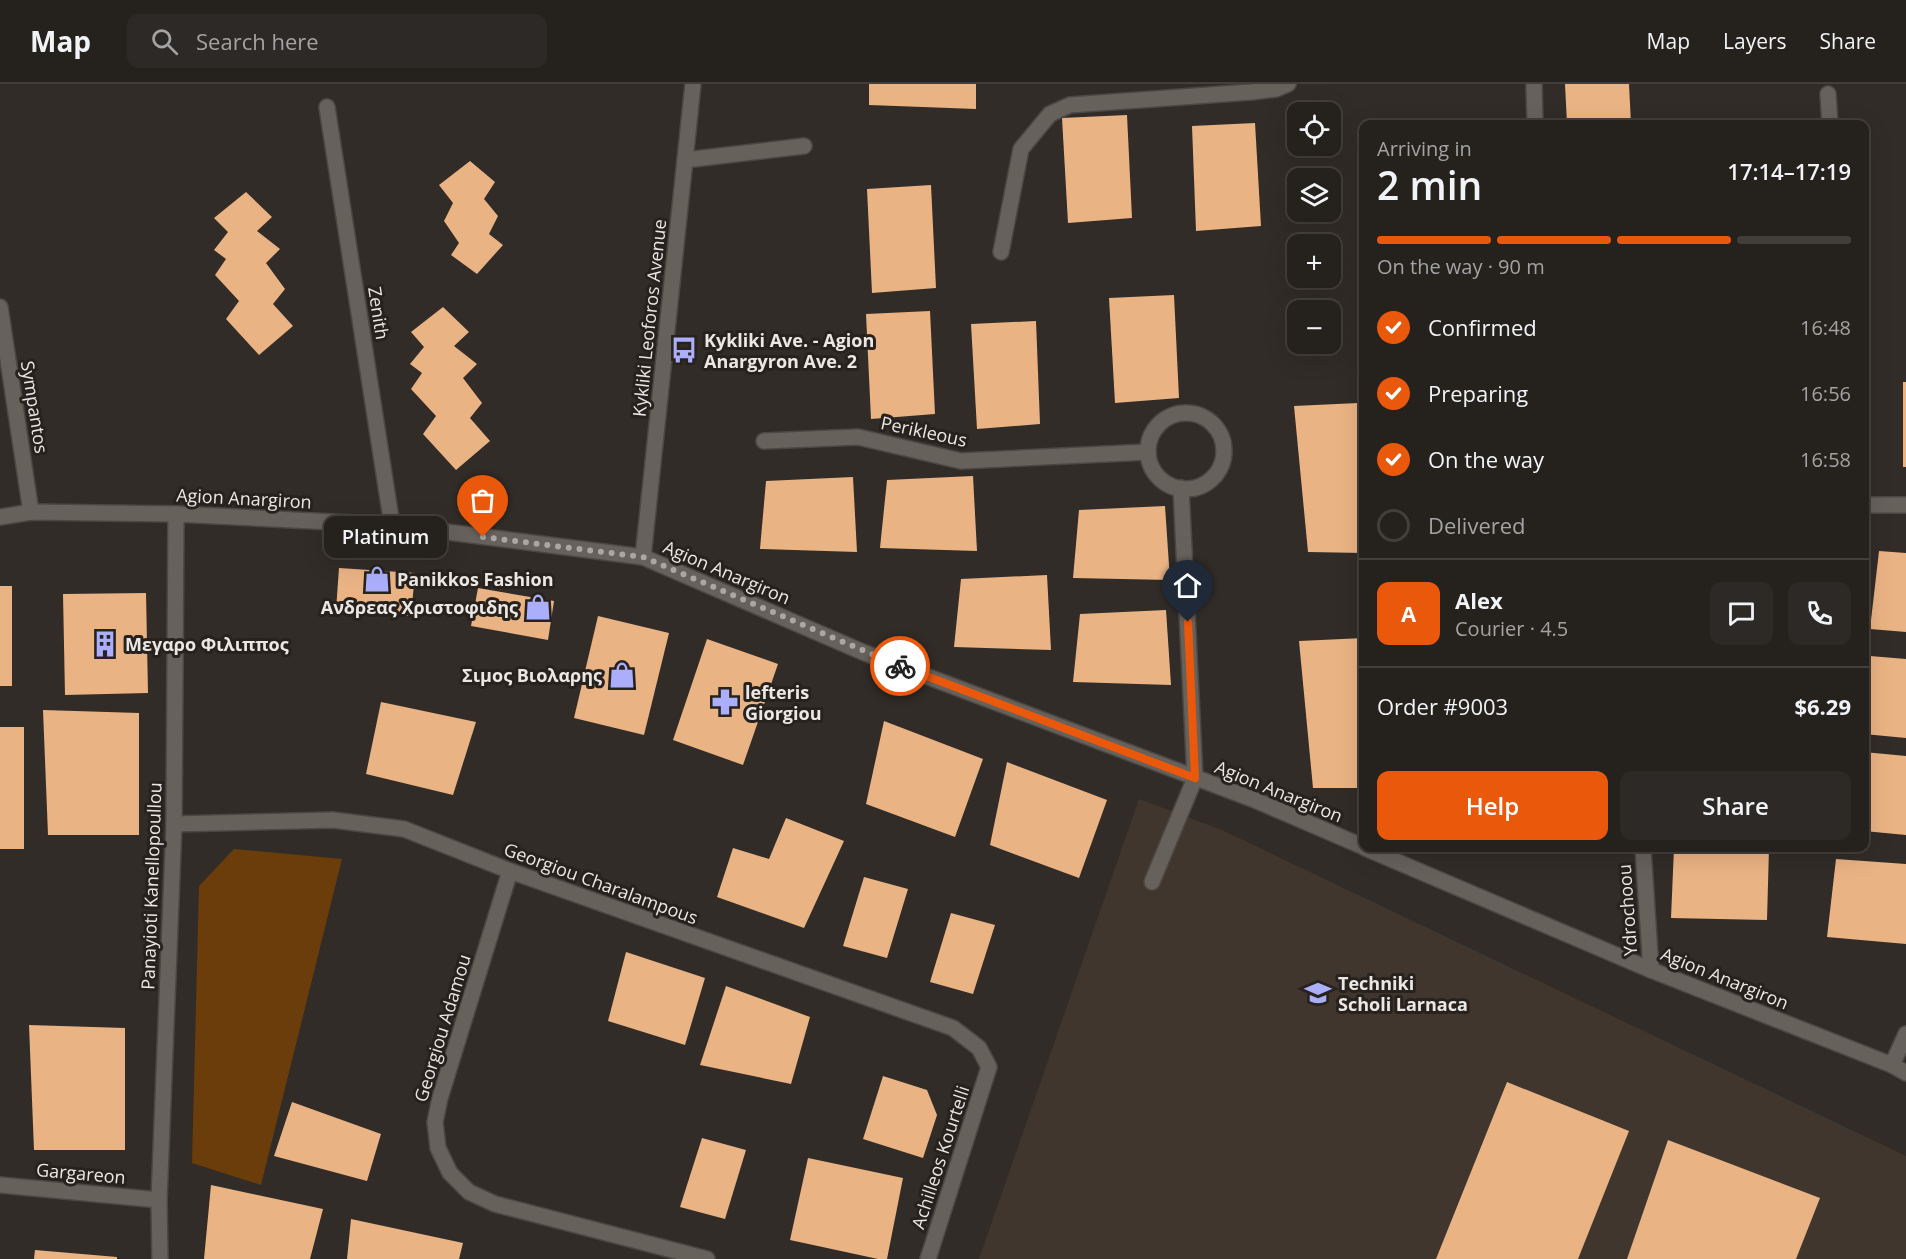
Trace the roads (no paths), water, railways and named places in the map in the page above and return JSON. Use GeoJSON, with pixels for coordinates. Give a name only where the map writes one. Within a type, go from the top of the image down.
{"type":"FeatureCollection","features":[{"type":"Feature","properties":{"kind":"street","name":"Kykliki Leoforos Avenue"},"geometry":{"type":"LineString","coordinates":[[643,557],[693,84]]}},
{"type":"Feature","properties":{"kind":"street"},"geometry":{"type":"LineString","coordinates":[[1001,252],[1020,149],[1050,114],[1070,105],[1251,92],[1276,89],[1288,84]]}},
{"type":"Feature","properties":{"kind":"street"},"geometry":{"type":"LineString","coordinates":[[1534,84],[1535,120]]}},
{"type":"Feature","properties":{"kind":"street"},"geometry":{"type":"LineString","coordinates":[[1828,94],[1830,120]]}},
{"type":"Feature","properties":{"kind":"street","name":"Zenith"},"geometry":{"type":"LineString","coordinates":[[327,107],[392,525]]}},
{"type":"Feature","properties":{"kind":"street"},"geometry":{"type":"LineString","coordinates":[[685,159],[804,146]]}},
{"type":"Feature","properties":{"kind":"street","name":"Sympantos"},"geometry":{"type":"LineString","coordinates":[[0,307],[31,512]]}},
{"type":"Feature","properties":{"kind":"street"},"geometry":{"type":"LineString","coordinates":[[1184,413],[1195,414],[1215,426],[1221,436],[1224,449],[1222,462],[1216,474],[1207,483],[1194,488],[1181,488],[1158,477],[1151,466],[1148,452],[1154,430],[1162,421],[1184,413]]}},
{"type":"Feature","properties":{"kind":"street","name":"Perikleous"},"geometry":{"type":"LineString","coordinates":[[764,441],[858,437],[961,461],[1148,452]]}},
{"type":"Feature","properties":{"kind":"street"},"geometry":{"type":"LineString","coordinates":[[1152,882],[1195,778],[1181,488]]}},
{"type":"Feature","properties":{"kind":"street"},"geometry":{"type":"LineString","coordinates":[[1869,505],[1906,505]]}},
{"type":"Feature","properties":{"kind":"street","name":"Agion Anargiron"},"geometry":{"type":"LineString","coordinates":[[0,517],[31,512],[176,514],[392,525],[643,557],[865,653],[1256,800],[1359,845]]}},
{"type":"Feature","properties":{"kind":"street","name":"Panayioti Kanellopoullou"},"geometry":{"type":"LineString","coordinates":[[160,1259],[159,1200],[174,824],[176,514]]}},
{"type":"Feature","properties":{"kind":"street","name":"Georgiou Charalampous"},"geometry":{"type":"LineString","coordinates":[[174,824],[333,820],[404,829],[510,872],[953,1028],[979,1048],[989,1067]]}},
{"type":"Feature","properties":{"kind":"street","name":"Agion Anargiron"},"geometry":{"type":"LineString","coordinates":[[1376,852],[1651,970],[1892,1065],[1906,1073]]}},
{"type":"Feature","properties":{"kind":"street","name":"Ydrochoou"},"geometry":{"type":"LineString","coordinates":[[1643,852],[1651,970]]}},
{"type":"Feature","properties":{"kind":"street","name":"Georgiou Adamou"},"geometry":{"type":"LineString","coordinates":[[510,872],[440,1098],[435,1122],[438,1148],[450,1173],[469,1192],[495,1204],[707,1259]]}},
{"type":"Feature","properties":{"kind":"street"},"geometry":{"type":"LineString","coordinates":[[1892,1065],[1906,1035]]}},
{"type":"Feature","properties":{"kind":"street","name":"Achilleos Kourtelli"},"geometry":{"type":"LineString","coordinates":[[928,1259],[989,1067]]}},
{"type":"Feature","properties":{"kind":"street","name":"Gargareon"},"geometry":{"type":"LineString","coordinates":[[0,1185],[159,1200]]}},
{"type":"Feature","properties":{"kind":"place","name":"Kykliki Ave. - Agion Anargyron Ave. 2"},"geometry":{"type":"Point","coordinates":[684,350]}},
{"type":"Feature","properties":{"kind":"place","name":"Platinum"},"geometry":{"type":"Point","coordinates":[483,537]}},
{"type":"Feature","properties":{"kind":"place","name":"Panikkos Fashion"},"geometry":{"type":"Point","coordinates":[377,579]}},
{"type":"Feature","properties":{"kind":"place","name":"Ανδρεας Χριστοφιδης"},"geometry":{"type":"Point","coordinates":[538,607]}},
{"type":"Feature","properties":{"kind":"place","name":"Μεγαρο Φιλιππος"},"geometry":{"type":"Point","coordinates":[105,644]}},
{"type":"Feature","properties":{"kind":"place","name":"Σιμος Βιολαρης"},"geometry":{"type":"Point","coordinates":[622,675]}},
{"type":"Feature","properties":{"kind":"place","name":"lefteris Giorgiou"},"geometry":{"type":"Point","coordinates":[725,702]}},
{"type":"Feature","properties":{"kind":"place","name":"Techniki Scholi Larnaca"},"geometry":{"type":"Point","coordinates":[1318,993]}}]}
